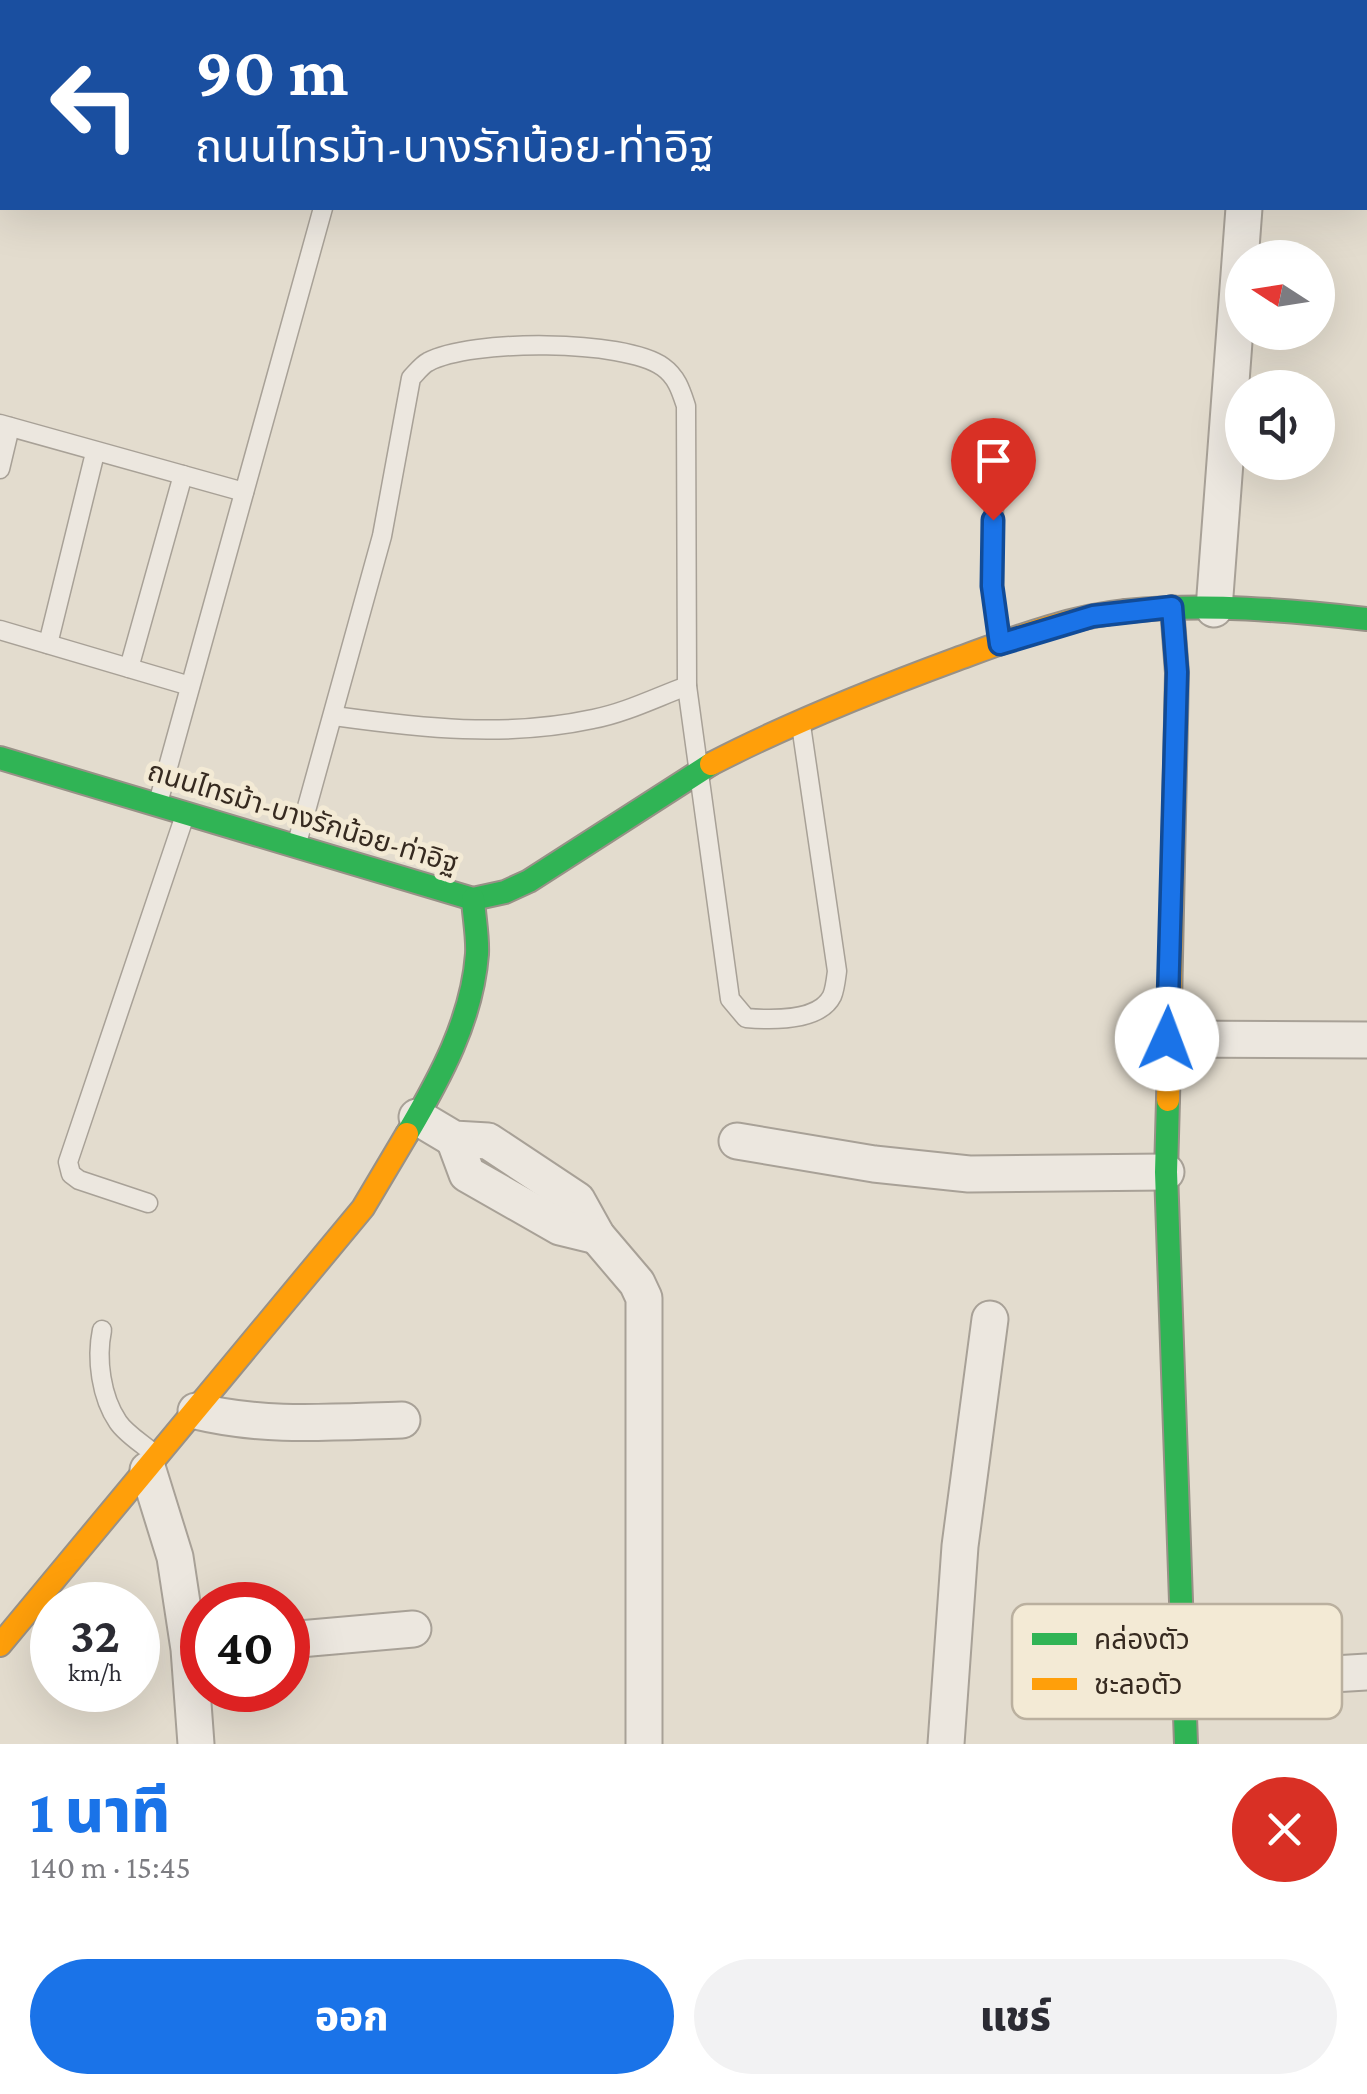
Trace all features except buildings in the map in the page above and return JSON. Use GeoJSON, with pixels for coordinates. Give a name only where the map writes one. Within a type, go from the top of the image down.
{"type":"FeatureCollection","features":[{"type":"Feature","properties":{"kind":"street"},"geometry":{"type":"LineString","coordinates":[[1214,608],[1244,210]]}},
{"type":"Feature","properties":{"kind":"street"},"geometry":{"type":"LineString","coordinates":[[1172,607],[1177,672],[1166,1172],[1181,1604]]}},
{"type":"Feature","properties":{"kind":"street","name":"ถนนไทรม้า-บางรักน้อย-ท่าอิฐ"},"geometry":{"type":"LineString","coordinates":[[0,758],[473,900],[529,881],[699,771],[800,720],[1071,621],[1172,607],[1367,619]]}},
{"type":"Feature","properties":{"kind":"street"},"geometry":{"type":"LineString","coordinates":[[0,1645],[363,1208],[458,1036],[472,988],[477,950],[473,900]]}},
{"type":"Feature","properties":{"kind":"street"},"geometry":{"type":"LineString","coordinates":[[1167,1039],[1367,1040]]}},
{"type":"Feature","properties":{"kind":"street"},"geometry":{"type":"LineString","coordinates":[[417,1116],[454,1139],[488,1141],[578,1200],[597,1236],[637,1283],[644,1298],[644,1744]]}},
{"type":"Feature","properties":{"kind":"street"},"geometry":{"type":"LineString","coordinates":[[737,1141],[874,1164],[969,1174],[1166,1172]]}},
{"type":"Feature","properties":{"kind":"street"},"geometry":{"type":"LineString","coordinates":[[946,1744],[960,1546],[990,1320]]}},
{"type":"Feature","properties":{"kind":"street"},"geometry":{"type":"LineString","coordinates":[[196,1410],[239,1421],[273,1424],[402,1420]]}},
{"type":"Feature","properties":{"kind":"street"},"geometry":{"type":"LineString","coordinates":[[153,1463],[181,1582]]}},
{"type":"Feature","properties":{"kind":"street"},"geometry":{"type":"LineString","coordinates":[[310,1638],[413,1629]]}},
{"type":"Feature","properties":{"kind":"street"},"geometry":{"type":"LineString","coordinates":[[1342,1674],[1367,1672]]}},
{"type":"Feature","properties":{"kind":"street"},"geometry":{"type":"LineString","coordinates":[[196,1712],[196,1744]]}},
{"type":"Feature","properties":{"kind":"street"},"geometry":{"type":"LineString","coordinates":[[1185,1719],[1186,1744]]}},
{"type":"Feature","properties":{"kind":"lane"},"geometry":{"type":"LineString","coordinates":[[158,804],[322,210]]}},
{"type":"Feature","properties":{"kind":"lane"},"geometry":{"type":"LineString","coordinates":[[296,847],[382,536],[411,378],[426,362],[464,350],[539,346],[614,349],[648,358],[666,368],[678,382],[686,406],[687,686],[730,999],[746,1018],[798,1016],[824,1006],[832,996],[838,971],[800,720]]}},
{"type":"Feature","properties":{"kind":"lane"},"geometry":{"type":"LineString","coordinates":[[0,469],[5,426],[244,492]]}},
{"type":"Feature","properties":{"kind":"lane"},"geometry":{"type":"LineString","coordinates":[[48,644],[95,453]]}},
{"type":"Feature","properties":{"kind":"lane"},"geometry":{"type":"LineString","coordinates":[[996,461],[992,586],[1000,644]]}},
{"type":"Feature","properties":{"kind":"lane"},"geometry":{"type":"LineString","coordinates":[[129,668],[182,475]]}},
{"type":"Feature","properties":{"kind":"lane"},"geometry":{"type":"LineString","coordinates":[[0,630],[190,686]]}},
{"type":"Feature","properties":{"kind":"lane"},"geometry":{"type":"LineString","coordinates":[[334,716],[455,731],[516,730],[596,719],[687,686]]}},
{"type":"Feature","properties":{"kind":"lane"},"geometry":{"type":"LineString","coordinates":[[148,1203],[79,1180],[68,1162],[186,812]]}},
{"type":"Feature","properties":{"kind":"lane"},"geometry":{"type":"LineString","coordinates":[[102,1330],[98,1348],[103,1388],[118,1424],[153,1463]]}},
{"type":"Feature","properties":{"kind":"traffic: fast"},"geometry":{"type":"LineString","coordinates":[[1126,611],[1246,609],[1367,619]]}},
{"type":"Feature","properties":{"kind":"traffic: fast"},"geometry":{"type":"LineString","coordinates":[[0,758],[473,899],[505,892],[529,881],[711,764]]}},
{"type":"Feature","properties":{"kind":"traffic: fast"},"geometry":{"type":"LineString","coordinates":[[407,1134],[442,1070],[469,1002],[477,954],[473,899]]}},
{"type":"Feature","properties":{"kind":"traffic: fast"},"geometry":{"type":"LineString","coordinates":[[1168,1100],[1166,1172],[1181,1604]]}},
{"type":"Feature","properties":{"kind":"traffic: fast"},"geometry":{"type":"LineString","coordinates":[[1185,1719],[1186,1744]]}},
{"type":"Feature","properties":{"kind":"traffic: slow"},"geometry":{"type":"LineString","coordinates":[[1168,1100],[1177,673],[1172,607]]}},
{"type":"Feature","properties":{"kind":"traffic: slow"},"geometry":{"type":"LineString","coordinates":[[711,764],[832,708],[957,659],[1061,624],[1126,611]]}},
{"type":"Feature","properties":{"kind":"traffic: slow"},"geometry":{"type":"LineString","coordinates":[[0,1645],[363,1208],[407,1134]]}},
{"type":"Feature","properties":{"kind":"route"},"geometry":{"type":"LineString","coordinates":[[993,520],[992,586],[1000,644],[1093,616],[1172,607],[1177,672],[1167,1039]]}}]}
